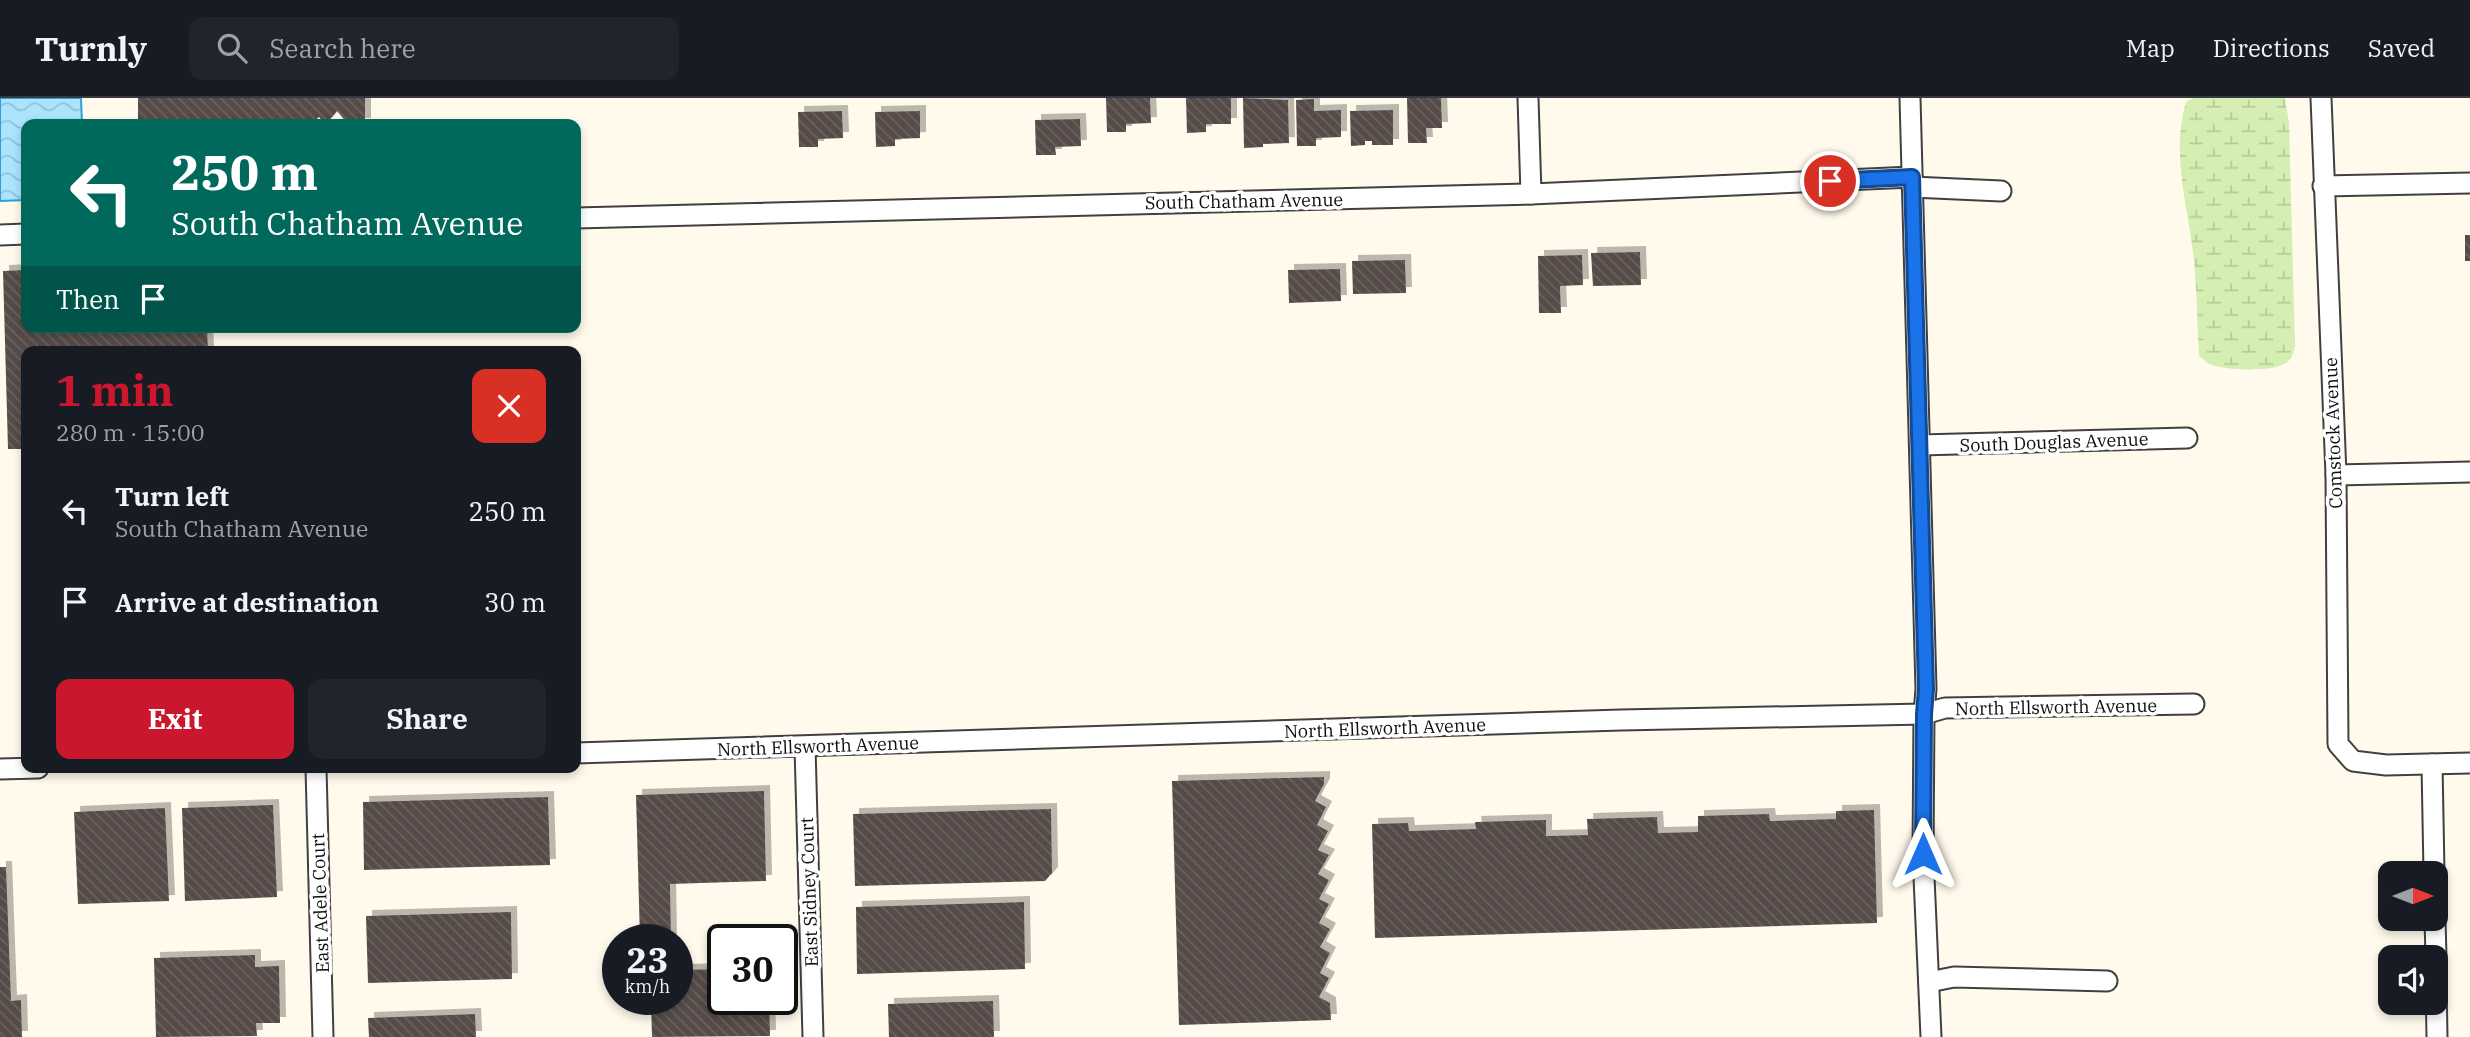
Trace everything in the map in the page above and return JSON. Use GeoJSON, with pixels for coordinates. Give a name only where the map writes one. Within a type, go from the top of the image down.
{"type":"FeatureCollection","features":[{"type":"Feature","properties":{"kind":"street"},"geometry":{"type":"LineString","coordinates":[[1528,98],[1531,194]]}},
{"type":"Feature","properties":{"kind":"street"},"geometry":{"type":"LineString","coordinates":[[1910,98],[1926,689],[1923,854],[1931,1037]]}},
{"type":"Feature","properties":{"kind":"street","name":"Comstock Avenue"},"geometry":{"type":"LineString","coordinates":[[2321,98],[2336,475],[2338,744],[2353,761],[2386,765],[2432,764]]}},
{"type":"Feature","properties":{"kind":"street","name":"South Chatham Avenue"},"geometry":{"type":"LineString","coordinates":[[581,218],[1912,182],[2001,191]]}},
{"type":"Feature","properties":{"kind":"street"},"geometry":{"type":"LineString","coordinates":[[2323,187],[2470,183]]}},
{"type":"Feature","properties":{"kind":"street"},"geometry":{"type":"LineString","coordinates":[[0,235],[21,234]]}},
{"type":"Feature","properties":{"kind":"street","name":"South Douglas Avenue"},"geometry":{"type":"LineString","coordinates":[[1920,445],[2187,438]]}},
{"type":"Feature","properties":{"kind":"street"},"geometry":{"type":"LineString","coordinates":[[2336,475],[2470,472]]}},
{"type":"Feature","properties":{"kind":"street","name":"North Ellsworth Avenue"},"geometry":{"type":"LineString","coordinates":[[581,753],[1608,720],[1924,714],[1945,708],[2194,704]]}},
{"type":"Feature","properties":{"kind":"street","name":"East Sidney Court"},"geometry":{"type":"LineString","coordinates":[[805,747],[813,1037]]}},
{"type":"Feature","properties":{"kind":"street"},"geometry":{"type":"LineString","coordinates":[[2434,861],[2432,764],[2470,763]]}},
{"type":"Feature","properties":{"kind":"street"},"geometry":{"type":"LineString","coordinates":[[0,769],[21,768]]}},
{"type":"Feature","properties":{"kind":"street","name":"East Adele Court"},"geometry":{"type":"LineString","coordinates":[[316,773],[323,1037]]}},
{"type":"Feature","properties":{"kind":"street"},"geometry":{"type":"LineString","coordinates":[[1929,982],[1954,977],[2106,981]]}},
{"type":"Feature","properties":{"kind":"street"},"geometry":{"type":"LineString","coordinates":[[2437,1015],[2437,1037]]}},
{"type":"Feature","properties":{"kind":"green space"},"geometry":{"type":"Polygon","coordinates":[[[2193,98],[2285,98],[2289,123],[2295,346],[2289,361],[2277,367],[2219,367],[2199,355],[2194,265],[2180,158],[2186,102],[2193,98]]]}},
{"type":"Feature","properties":{"kind":"water"},"geometry":{"type":"Polygon","coordinates":[[[0,98],[81,98],[82,119],[21,119],[21,200],[0,201],[0,98]]]}},
{"type":"Feature","properties":{"kind":"building"},"geometry":{"type":"Polygon","coordinates":[[[138,98],[365,98],[365,119],[344,119],[337,111],[330,119],[138,119],[138,98]]]}},
{"type":"Feature","properties":{"kind":"building"},"geometry":{"type":"Polygon","coordinates":[[[1106,98],[1150,98],[1151,123],[1126,124],[1126,132],[1107,132],[1106,98]]]}},
{"type":"Feature","properties":{"kind":"building"},"geometry":{"type":"Polygon","coordinates":[[[1186,98],[1231,98],[1231,124],[1206,124],[1206,132],[1187,133],[1186,98]]]}},
{"type":"Feature","properties":{"kind":"building"},"geometry":{"type":"Polygon","coordinates":[[[1243,98],[1288,100],[1289,143],[1244,148],[1243,98]]]}},
{"type":"Feature","properties":{"kind":"building"},"geometry":{"type":"Polygon","coordinates":[[[1407,98],[1441,98],[1442,128],[1426,128],[1427,143],[1408,143],[1407,98]]]}},
{"type":"Feature","properties":{"kind":"building"},"geometry":{"type":"Polygon","coordinates":[[[1314,99],[1314,111],[1341,110],[1341,137],[1316,138],[1316,146],[1297,146],[1296,100],[1314,99]]]}},
{"type":"Feature","properties":{"kind":"building"},"geometry":{"type":"Polygon","coordinates":[[[1393,110],[1393,145],[1372,145],[1372,141],[1365,141],[1365,145],[1351,146],[1350,111],[1393,110]]]}},
{"type":"Feature","properties":{"kind":"building"},"geometry":{"type":"Polygon","coordinates":[[[842,111],[843,138],[818,139],[818,147],[799,147],[798,112],[842,111]]]}},
{"type":"Feature","properties":{"kind":"building"},"geometry":{"type":"Polygon","coordinates":[[[920,111],[920,138],[895,139],[895,146],[876,147],[875,112],[920,111]]]}},
{"type":"Feature","properties":{"kind":"building"},"geometry":{"type":"Polygon","coordinates":[[[1080,119],[1081,146],[1055,147],[1056,155],[1036,155],[1035,120],[1080,119]]]}},
{"type":"Feature","properties":{"kind":"building"},"geometry":{"type":"Polygon","coordinates":[[[2465,235],[2470,235],[2470,261],[2465,261],[2465,235]]]}},
{"type":"Feature","properties":{"kind":"building"},"geometry":{"type":"Polygon","coordinates":[[[1640,252],[1641,285],[1593,286],[1591,253],[1640,252]]]}},
{"type":"Feature","properties":{"kind":"building"},"geometry":{"type":"Polygon","coordinates":[[[1582,255],[1583,285],[1560,286],[1561,313],[1539,313],[1538,256],[1582,255]]]}},
{"type":"Feature","properties":{"kind":"building"},"geometry":{"type":"Polygon","coordinates":[[[1405,260],[1406,293],[1353,294],[1352,261],[1405,260]]]}},
{"type":"Feature","properties":{"kind":"building"},"geometry":{"type":"Polygon","coordinates":[[[1340,269],[1341,301],[1289,303],[1288,270],[1340,269]]]}},
{"type":"Feature","properties":{"kind":"building"},"geometry":{"type":"Polygon","coordinates":[[[21,270],[21,333],[207,333],[208,346],[21,346],[21,449],[8,449],[3,271],[21,270]]]}},
{"type":"Feature","properties":{"kind":"building"},"geometry":{"type":"Polygon","coordinates":[[[1324,777],[1324,784],[1315,801],[1326,807],[1317,825],[1328,831],[1318,850],[1329,855],[1318,874],[1329,880],[1319,899],[1329,904],[1319,923],[1330,929],[1320,947],[1330,953],[1320,973],[1329,978],[1319,997],[1330,1003],[1331,1020],[1179,1025],[1172,781],[1324,777]]]}},
{"type":"Feature","properties":{"kind":"building"},"geometry":{"type":"Polygon","coordinates":[[[764,791],[766,881],[670,884],[671,924],[640,924],[636,795],[764,791]]]}},
{"type":"Feature","properties":{"kind":"building"},"geometry":{"type":"Polygon","coordinates":[[[548,797],[550,865],[364,870],[363,802],[548,797]]]}},
{"type":"Feature","properties":{"kind":"building"},"geometry":{"type":"Polygon","coordinates":[[[273,805],[277,897],[185,901],[182,808],[273,805]]]}},
{"type":"Feature","properties":{"kind":"building"},"geometry":{"type":"Polygon","coordinates":[[[165,808],[169,901],[78,904],[74,812],[165,808]]]}},
{"type":"Feature","properties":{"kind":"building"},"geometry":{"type":"Polygon","coordinates":[[[1051,809],[1052,873],[1045,881],[855,886],[853,814],[1051,809]]]}},
{"type":"Feature","properties":{"kind":"building"},"geometry":{"type":"Polygon","coordinates":[[[1874,810],[1877,923],[1375,938],[1372,824],[1408,823],[1409,831],[1476,829],[1475,822],[1546,820],[1546,836],[1588,835],[1587,819],[1657,817],[1658,833],[1698,832],[1698,816],[1769,814],[1770,821],[1836,819],[1836,811],[1874,810]]]}},
{"type":"Feature","properties":{"kind":"building"},"geometry":{"type":"Polygon","coordinates":[[[0,867],[6,867],[11,1001],[21,1000],[22,1037],[0,1037],[0,867]]]}},
{"type":"Feature","properties":{"kind":"building"},"geometry":{"type":"Polygon","coordinates":[[[1024,902],[1025,969],[857,974],[856,907],[1024,902]]]}},
{"type":"Feature","properties":{"kind":"building"},"geometry":{"type":"Polygon","coordinates":[[[511,912],[512,979],[368,983],[366,916],[511,912]]]}},
{"type":"Feature","properties":{"kind":"building"},"geometry":{"type":"Polygon","coordinates":[[[255,955],[255,967],[279,966],[280,1023],[256,1023],[257,1036],[156,1037],[154,958],[255,955]]]}},
{"type":"Feature","properties":{"kind":"building"},"geometry":{"type":"Polygon","coordinates":[[[707,969],[707,1015],[769,1015],[770,1036],[652,1037],[651,1015],[693,1015],[693,970],[707,969]]]}},
{"type":"Feature","properties":{"kind":"building"},"geometry":{"type":"Polygon","coordinates":[[[993,1001],[994,1037],[889,1037],[888,1004],[993,1001]]]}},
{"type":"Feature","properties":{"kind":"building"},"geometry":{"type":"Polygon","coordinates":[[[475,1014],[476,1037],[369,1037],[368,1018],[475,1014]]]}},
{"type":"Feature","properties":{"kind":"route"},"geometry":{"type":"LineString","coordinates":[[1830,181],[1912,177],[1926,689],[1923,854]]}}]}
